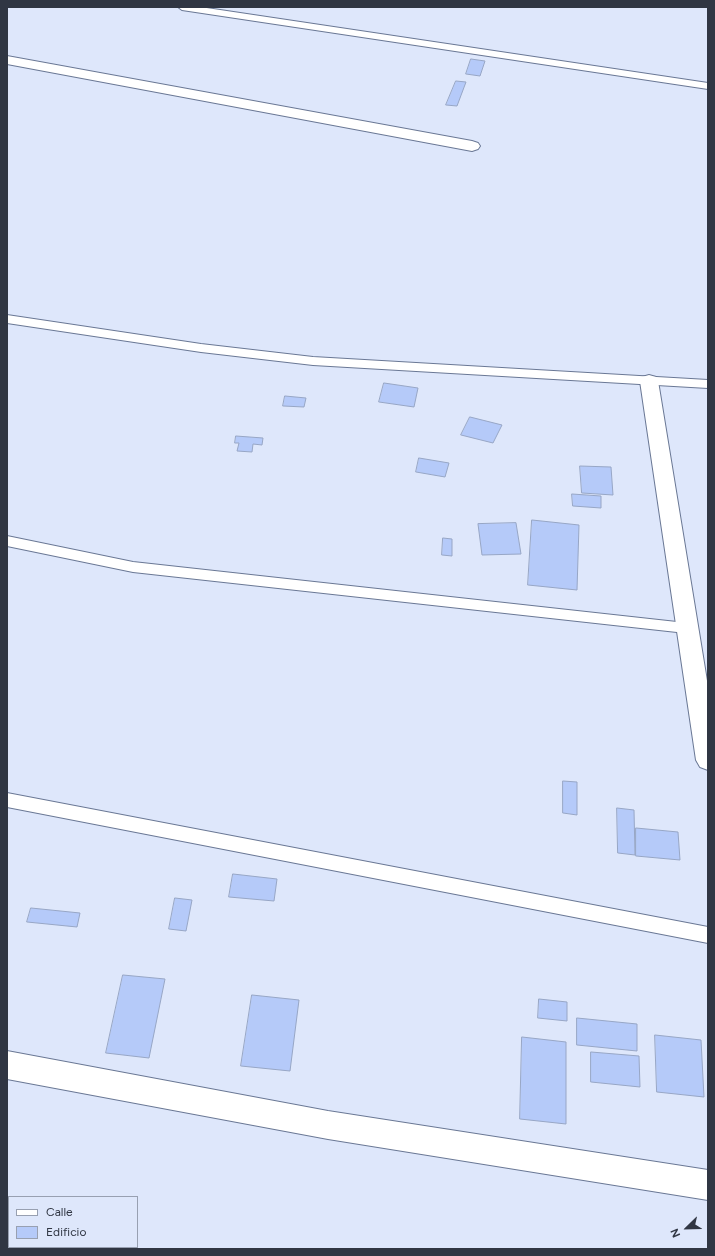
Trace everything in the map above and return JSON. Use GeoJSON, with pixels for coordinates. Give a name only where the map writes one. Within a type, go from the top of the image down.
{"type":"FeatureCollection","features":[{"type":"Feature","properties":{"kind":"street"},"geometry":{"type":"LineString","coordinates":[[7,60],[472,146]]}},
{"type":"Feature","properties":{"kind":"street"},"geometry":{"type":"LineString","coordinates":[[649,380],[686,628],[708,760]]}},
{"type":"Feature","properties":{"kind":"street"},"geometry":{"type":"LineString","coordinates":[[7,1065],[328,1125],[708,1185]]}},
{"type":"Feature","properties":{"kind":"lane"},"geometry":{"type":"LineString","coordinates":[[182,7],[708,86]]}},
{"type":"Feature","properties":{"kind":"lane"},"geometry":{"type":"LineString","coordinates":[[7,319],[202,348],[313,361],[708,384]]}},
{"type":"Feature","properties":{"kind":"lane"},"geometry":{"type":"LineString","coordinates":[[7,541],[133,567],[686,628]]}},
{"type":"Feature","properties":{"kind":"lane"},"geometry":{"type":"LineString","coordinates":[[7,800],[708,935]]}},
{"type":"Feature","properties":{"kind":"building"},"geometry":{"type":"Polygon","coordinates":[[[471,59],[485,61],[480,76],[466,74],[471,59]]]}},
{"type":"Feature","properties":{"kind":"building"},"geometry":{"type":"Polygon","coordinates":[[[456,81],[466,82],[457,106],[446,105],[456,81]]]}},
{"type":"Feature","properties":{"kind":"building"},"geometry":{"type":"Polygon","coordinates":[[[384,383],[418,388],[414,407],[379,402],[384,383]]]}},
{"type":"Feature","properties":{"kind":"building"},"geometry":{"type":"Polygon","coordinates":[[[285,396],[306,398],[304,407],[283,406],[285,396]]]}},
{"type":"Feature","properties":{"kind":"building"},"geometry":{"type":"Polygon","coordinates":[[[470,417],[502,425],[493,443],[461,435],[470,417]]]}},
{"type":"Feature","properties":{"kind":"building"},"geometry":{"type":"Polygon","coordinates":[[[236,436],[263,438],[262,445],[253,444],[252,452],[237,451],[239,443],[235,443],[236,436]]]}},
{"type":"Feature","properties":{"kind":"building"},"geometry":{"type":"Polygon","coordinates":[[[419,458],[449,463],[445,477],[416,472],[419,458]]]}},
{"type":"Feature","properties":{"kind":"building"},"geometry":{"type":"Polygon","coordinates":[[[580,466],[611,467],[613,495],[582,493],[580,466]]]}},
{"type":"Feature","properties":{"kind":"building"},"geometry":{"type":"Polygon","coordinates":[[[572,494],[601,496],[601,508],[573,506],[572,494]]]}},
{"type":"Feature","properties":{"kind":"building"},"geometry":{"type":"Polygon","coordinates":[[[532,520],[579,525],[577,590],[528,585],[532,520]]]}},
{"type":"Feature","properties":{"kind":"building"},"geometry":{"type":"Polygon","coordinates":[[[516,523],[521,554],[482,555],[478,524],[516,523]]]}},
{"type":"Feature","properties":{"kind":"building"},"geometry":{"type":"Polygon","coordinates":[[[443,538],[452,539],[452,556],[442,555],[443,538]]]}},
{"type":"Feature","properties":{"kind":"building"},"geometry":{"type":"Polygon","coordinates":[[[563,781],[577,782],[577,815],[563,813],[563,781]]]}},
{"type":"Feature","properties":{"kind":"building"},"geometry":{"type":"Polygon","coordinates":[[[617,808],[634,810],[635,855],[618,853],[617,808]]]}},
{"type":"Feature","properties":{"kind":"building"},"geometry":{"type":"Polygon","coordinates":[[[636,828],[678,832],[680,860],[636,856],[636,828]]]}},
{"type":"Feature","properties":{"kind":"building"},"geometry":{"type":"Polygon","coordinates":[[[233,874],[277,879],[274,901],[229,897],[233,874]]]}},
{"type":"Feature","properties":{"kind":"building"},"geometry":{"type":"Polygon","coordinates":[[[175,898],[192,900],[186,931],[169,929],[175,898]]]}},
{"type":"Feature","properties":{"kind":"building"},"geometry":{"type":"Polygon","coordinates":[[[31,908],[80,913],[77,927],[27,922],[31,908]]]}},
{"type":"Feature","properties":{"kind":"building"},"geometry":{"type":"Polygon","coordinates":[[[123,975],[165,979],[149,1058],[106,1053],[123,975]]]}},
{"type":"Feature","properties":{"kind":"building"},"geometry":{"type":"Polygon","coordinates":[[[252,995],[299,1000],[290,1071],[241,1066],[252,995]]]}},
{"type":"Feature","properties":{"kind":"building"},"geometry":{"type":"Polygon","coordinates":[[[539,999],[567,1002],[567,1021],[538,1018],[539,999]]]}},
{"type":"Feature","properties":{"kind":"building"},"geometry":{"type":"Polygon","coordinates":[[[577,1018],[637,1024],[637,1051],[577,1045],[577,1018]]]}},
{"type":"Feature","properties":{"kind":"building"},"geometry":{"type":"Polygon","coordinates":[[[655,1035],[701,1040],[704,1097],[657,1092],[655,1035]]]}},
{"type":"Feature","properties":{"kind":"building"},"geometry":{"type":"Polygon","coordinates":[[[522,1037],[566,1042],[566,1124],[520,1119],[522,1037]]]}},
{"type":"Feature","properties":{"kind":"building"},"geometry":{"type":"Polygon","coordinates":[[[591,1052],[639,1056],[640,1087],[591,1082],[591,1052]]]}}]}
